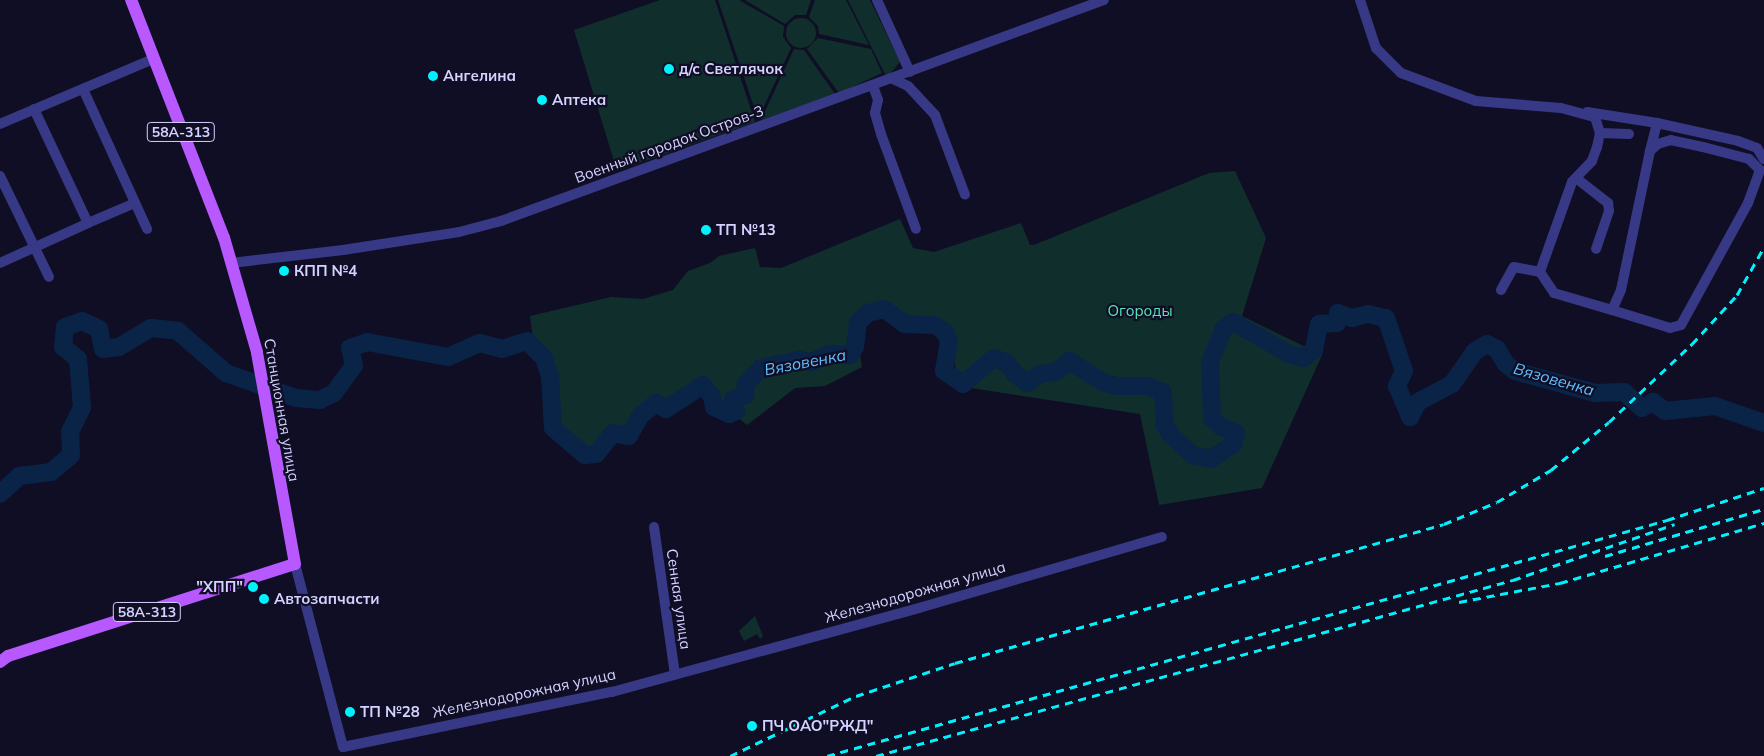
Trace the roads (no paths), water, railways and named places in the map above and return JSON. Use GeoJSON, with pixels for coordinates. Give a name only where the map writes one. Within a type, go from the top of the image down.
{"type":"FeatureCollection","features":[{"type":"Feature","properties":{"kind":"main road","name":"58А-313"},"geometry":{"type":"LineString","coordinates":[[131,0],[231,263]]}},
{"type":"Feature","properties":{"kind":"main road","name":"Станционная улица"},"geometry":{"type":"LineString","coordinates":[[231,263],[258,352],[295,564]]}},
{"type":"Feature","properties":{"kind":"main road","name":"58А-313"},"geometry":{"type":"LineString","coordinates":[[0,662],[8,656],[295,564]]}},
{"type":"Feature","properties":{"kind":"street"},"geometry":{"type":"LineString","coordinates":[[877,0],[910,72]]}},
{"type":"Feature","properties":{"kind":"street","name":"Военный городок Остров-3"},"geometry":{"type":"LineString","coordinates":[[231,263],[459,232],[501,221],[893,79],[1104,0]]}},
{"type":"Feature","properties":{"kind":"street"},"geometry":{"type":"LineString","coordinates":[[1360,0],[1376,48],[1401,73],[1476,101],[1581,112],[1657,123],[1738,141],[1757,148],[1764,154],[1763,164],[1748,203],[1681,325],[1670,328],[1554,293],[1540,272],[1514,267],[1501,290]]}},
{"type":"Feature","properties":{"kind":"street"},"geometry":{"type":"LineString","coordinates":[[0,124],[153,59]]}},
{"type":"Feature","properties":{"kind":"street"},"geometry":{"type":"LineString","coordinates":[[893,79],[908,86],[935,115],[965,195]]}},
{"type":"Feature","properties":{"kind":"street"},"geometry":{"type":"LineString","coordinates":[[873,86],[878,100],[875,113],[881,134],[916,229]]}},
{"type":"Feature","properties":{"kind":"street"},"geometry":{"type":"LineString","coordinates":[[83,89],[147,229]]}},
{"type":"Feature","properties":{"kind":"street"},"geometry":{"type":"LineString","coordinates":[[34,109],[88,223]]}},
{"type":"Feature","properties":{"kind":"street"},"geometry":{"type":"LineString","coordinates":[[1540,272],[1576,178],[1592,161],[1600,133],[1595,117],[1581,112]]}},
{"type":"Feature","properties":{"kind":"street"},"geometry":{"type":"LineString","coordinates":[[1612,310],[1621,290],[1657,123]]}},
{"type":"Feature","properties":{"kind":"street"},"geometry":{"type":"LineString","coordinates":[[1600,133],[1629,134]]}},
{"type":"Feature","properties":{"kind":"street"},"geometry":{"type":"LineString","coordinates":[[1650,151],[1658,144],[1671,140],[1763,164]]}},
{"type":"Feature","properties":{"kind":"street"},"geometry":{"type":"LineString","coordinates":[[0,176],[49,277]]}},
{"type":"Feature","properties":{"kind":"street"},"geometry":{"type":"LineString","coordinates":[[1576,178],[1608,203],[1609,211],[1596,249]]}},
{"type":"Feature","properties":{"kind":"street"},"geometry":{"type":"LineString","coordinates":[[0,263],[134,202]]}},
{"type":"Feature","properties":{"kind":"street","name":"Сенная улица"},"geometry":{"type":"LineString","coordinates":[[654,527],[675,675]]}},
{"type":"Feature","properties":{"kind":"street","name":"Железнодорожная улица"},"geometry":{"type":"LineString","coordinates":[[295,564],[343,747],[612,692],[1162,537]]}},
{"type":"Feature","properties":{"kind":"waterway","name":"Вязовенка"},"geometry":{"type":"LineString","coordinates":[[0,494],[19,476],[51,472],[71,455],[70,432],[82,407],[78,359],[63,347],[65,327],[82,321],[99,329],[103,349],[119,347],[151,328],[178,331],[226,373],[296,398],[320,400],[334,393],[354,365],[350,348],[367,342],[448,357],[480,343],[502,349],[527,341],[544,358],[550,377],[553,428],[585,455],[596,454],[613,433],[629,436],[640,416],[656,403],[666,409],[703,385],[712,396],[714,407],[729,414],[736,411],[733,399],[745,395],[746,384],[761,368],[799,360],[811,362],[830,354],[850,355],[855,347],[858,322],[868,313],[884,309],[905,324],[935,325],[945,332],[949,342],[944,371],[963,384],[994,358],[1007,363],[1015,374],[1027,383],[1041,374],[1056,372],[1069,361],[1102,382],[1116,386],[1147,386],[1163,392],[1165,425],[1169,433],[1193,455],[1211,459],[1233,444],[1236,433],[1220,426],[1212,418],[1210,362],[1223,329],[1233,322],[1289,354],[1303,358],[1314,350],[1319,324],[1337,323],[1338,313],[1352,318],[1368,314],[1386,318],[1404,371],[1397,386],[1410,417],[1418,402],[1452,384],[1474,352],[1487,344],[1497,349],[1506,364],[1515,371],[1595,393],[1624,392],[1642,408],[1653,402],[1665,411],[1715,406],[1764,423]]}},
{"type":"Feature","properties":{"kind":"railway"},"geometry":{"type":"LineString","coordinates":[[730,756],[856,696],[955,663],[1444,524],[1497,502],[1551,470],[1609,422],[1692,344],[1737,295],[1764,247]]}},
{"type":"Feature","properties":{"kind":"railway"},"geometry":{"type":"LineString","coordinates":[[827,756],[1667,520],[1764,488]]}},
{"type":"Feature","properties":{"kind":"railway"},"geometry":{"type":"LineString","coordinates":[[1605,556],[1764,509]]}},
{"type":"Feature","properties":{"kind":"railway"},"geometry":{"type":"LineString","coordinates":[[1459,602],[1560,583],[1764,523]]}},
{"type":"Feature","properties":{"kind":"railway"},"geometry":{"type":"LineString","coordinates":[[876,756],[1513,580],[1675,524]]}},
{"type":"Feature","properties":{"kind":"place","name":"д/с Светлячок"},"geometry":{"type":"Point","coordinates":[669,69]}},
{"type":"Feature","properties":{"kind":"place","name":"Ангелина"},"geometry":{"type":"Point","coordinates":[433,76]}},
{"type":"Feature","properties":{"kind":"place","name":"Аптека"},"geometry":{"type":"Point","coordinates":[542,100]}},
{"type":"Feature","properties":{"kind":"place","name":"ТП №13"},"geometry":{"type":"Point","coordinates":[706,230]}},
{"type":"Feature","properties":{"kind":"place","name":"КПП №4"},"geometry":{"type":"Point","coordinates":[284,271]}},
{"type":"Feature","properties":{"kind":"place","name":"\"ХПП\""},"geometry":{"type":"Point","coordinates":[253,587]}},
{"type":"Feature","properties":{"kind":"place","name":"Автозапчасти"},"geometry":{"type":"Point","coordinates":[264,599]}},
{"type":"Feature","properties":{"kind":"place","name":"ТП №28"},"geometry":{"type":"Point","coordinates":[350,712]}},
{"type":"Feature","properties":{"kind":"place","name":"ПЧ ОАО\"РЖД\""},"geometry":{"type":"Point","coordinates":[752,726]}},
{"type":"Feature","properties":{"kind":"park label","name":"Огороды"},"geometry":{"type":"Point","coordinates":[1140,311]}}]}
